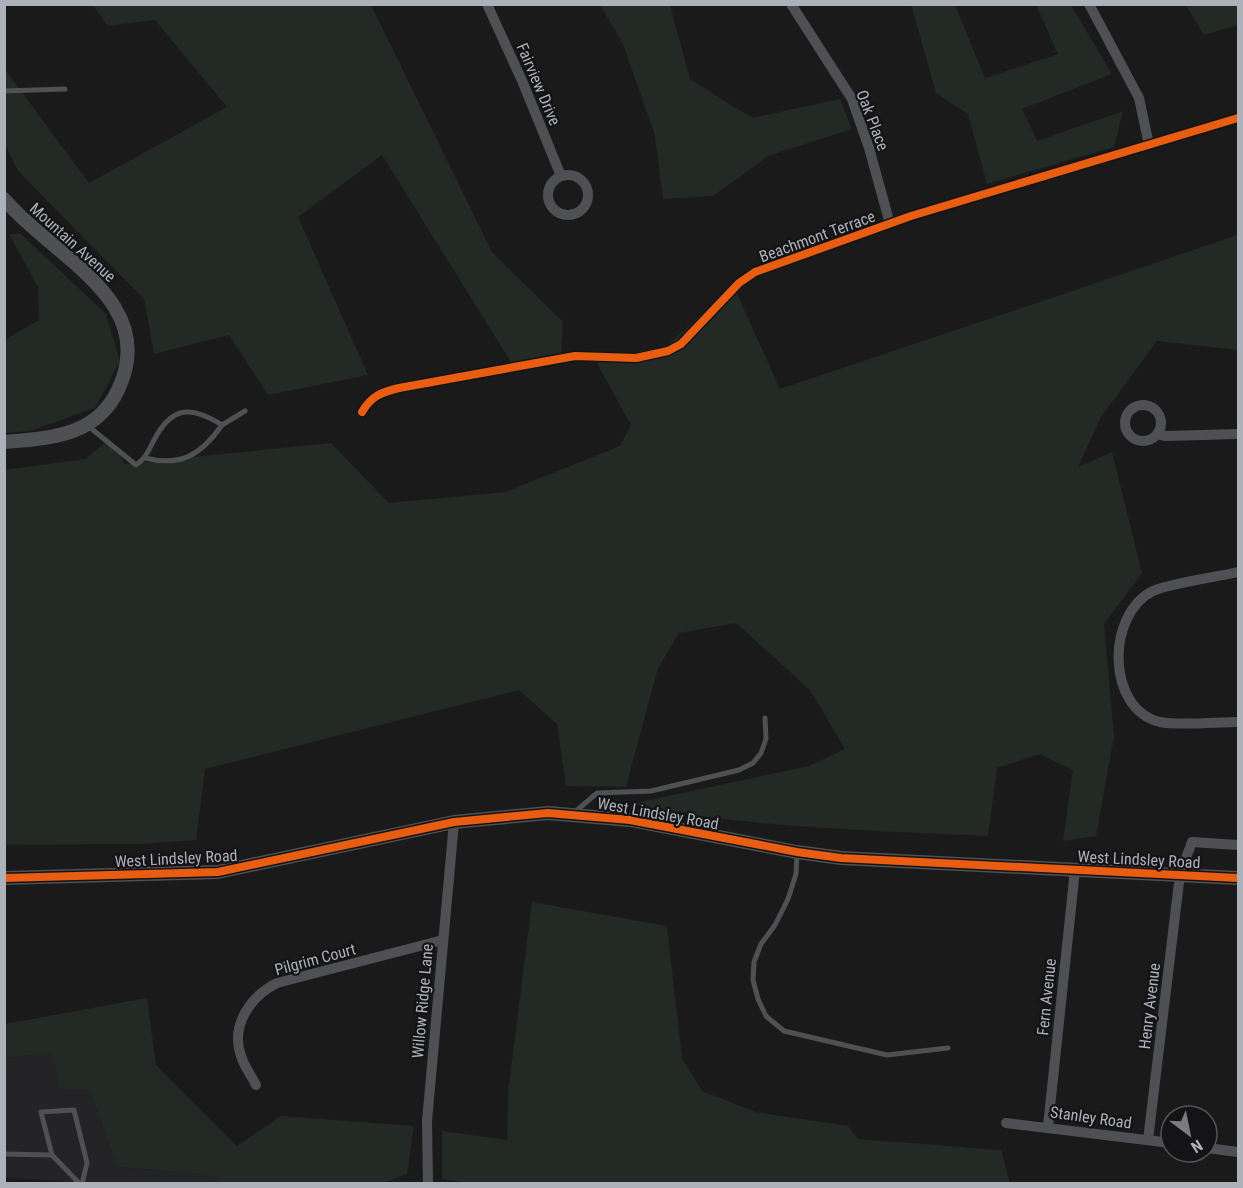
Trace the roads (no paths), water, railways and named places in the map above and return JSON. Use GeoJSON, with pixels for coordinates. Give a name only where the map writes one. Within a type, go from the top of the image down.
{"type":"FeatureCollection","features":[{"type":"Feature","properties":{"kind":"street","name":"Fairview Drive"},"geometry":{"type":"LineString","coordinates":[[487,4],[523,83],[561,176]]}},
{"type":"Feature","properties":{"kind":"street","name":"Oak Place"},"geometry":{"type":"LineString","coordinates":[[790,4],[852,99],[869,148],[890,224]]}},
{"type":"Feature","properties":{"kind":"street"},"geometry":{"type":"LineString","coordinates":[[1089,4],[1118,54],[1139,98],[1149,145]]}},
{"type":"Feature","properties":{"kind":"street","name":"Beachmont Terrace"},"geometry":{"type":"LineString","coordinates":[[362,412],[368,402],[379,393],[409,386],[575,356],[636,358],[669,351],[681,344],[739,283],[755,272],[890,224],[1239,118]]}},
{"type":"Feature","properties":{"kind":"street","name":"Mountain Avenue"},"geometry":{"type":"LineString","coordinates":[[4,199],[29,225],[92,278],[113,303],[123,323],[128,345],[124,377],[106,410],[87,425],[61,436],[4,442]]}},
{"type":"Feature","properties":{"kind":"street"},"geometry":{"type":"LineString","coordinates":[[1157,434],[1166,436],[1239,434]]}},
{"type":"Feature","properties":{"kind":"street"},"geometry":{"type":"LineString","coordinates":[[1239,572],[1154,591],[1136,604],[1123,622],[1118,648],[1119,673],[1140,712],[1160,722],[1239,722]]}},
{"type":"Feature","properties":{"kind":"street","name":"West Lindsley Road"},"geometry":{"type":"LineString","coordinates":[[4,878],[230,870],[454,822],[522,814],[574,813],[630,820],[798,852],[895,862],[1239,878]]}},
{"type":"Feature","properties":{"kind":"street","name":"Willow Ridge Lane"},"geometry":{"type":"LineString","coordinates":[[428,1184],[427,1121],[454,822]]}},
{"type":"Feature","properties":{"kind":"street","name":"Henry Avenue"},"geometry":{"type":"LineString","coordinates":[[1148,1140],[1180,874],[1192,842],[1239,845]]}},
{"type":"Feature","properties":{"kind":"street","name":"Fern Avenue"},"geometry":{"type":"LineString","coordinates":[[1048,1126],[1075,870]]}},
{"type":"Feature","properties":{"kind":"street","name":"Pilgrim Court"},"geometry":{"type":"LineString","coordinates":[[256,1084],[241,1056],[239,1035],[244,1015],[261,993],[277,983],[443,940]]}},
{"type":"Feature","properties":{"kind":"street","name":"Stanley Road"},"geometry":{"type":"LineString","coordinates":[[1006,1123],[1048,1126],[1159,1141]]}},
{"type":"Feature","properties":{"kind":"street"},"geometry":{"type":"LineString","coordinates":[[1219,1150],[1239,1152]]}},
{"type":"Feature","properties":{"kind":"lane"},"geometry":{"type":"LineString","coordinates":[[4,91],[65,89]]}},
{"type":"Feature","properties":{"kind":"lane"},"geometry":{"type":"LineString","coordinates":[[145,458],[173,462],[183,458],[213,439],[222,425],[245,411]]}},
{"type":"Feature","properties":{"kind":"lane"},"geometry":{"type":"LineString","coordinates":[[87,425],[136,465],[145,458],[163,423],[175,414],[199,412],[222,425]]}},
{"type":"Feature","properties":{"kind":"lane"},"geometry":{"type":"LineString","coordinates":[[574,813],[597,794],[651,791],[739,770],[753,763],[761,753],[766,739],[765,718]]}},
{"type":"Feature","properties":{"kind":"lane"},"geometry":{"type":"LineString","coordinates":[[798,852],[796,874],[788,899],[776,925],[761,944],[754,963],[753,980],[766,1016],[784,1031],[887,1055],[948,1048]]}},
{"type":"Feature","properties":{"kind":"lane"},"geometry":{"type":"LineString","coordinates":[[74,1110],[87,1163],[81,1184],[52,1155],[41,1112],[74,1110]]}},
{"type":"Feature","properties":{"kind":"lane"},"geometry":{"type":"LineString","coordinates":[[4,1154],[52,1155]]}}]}
